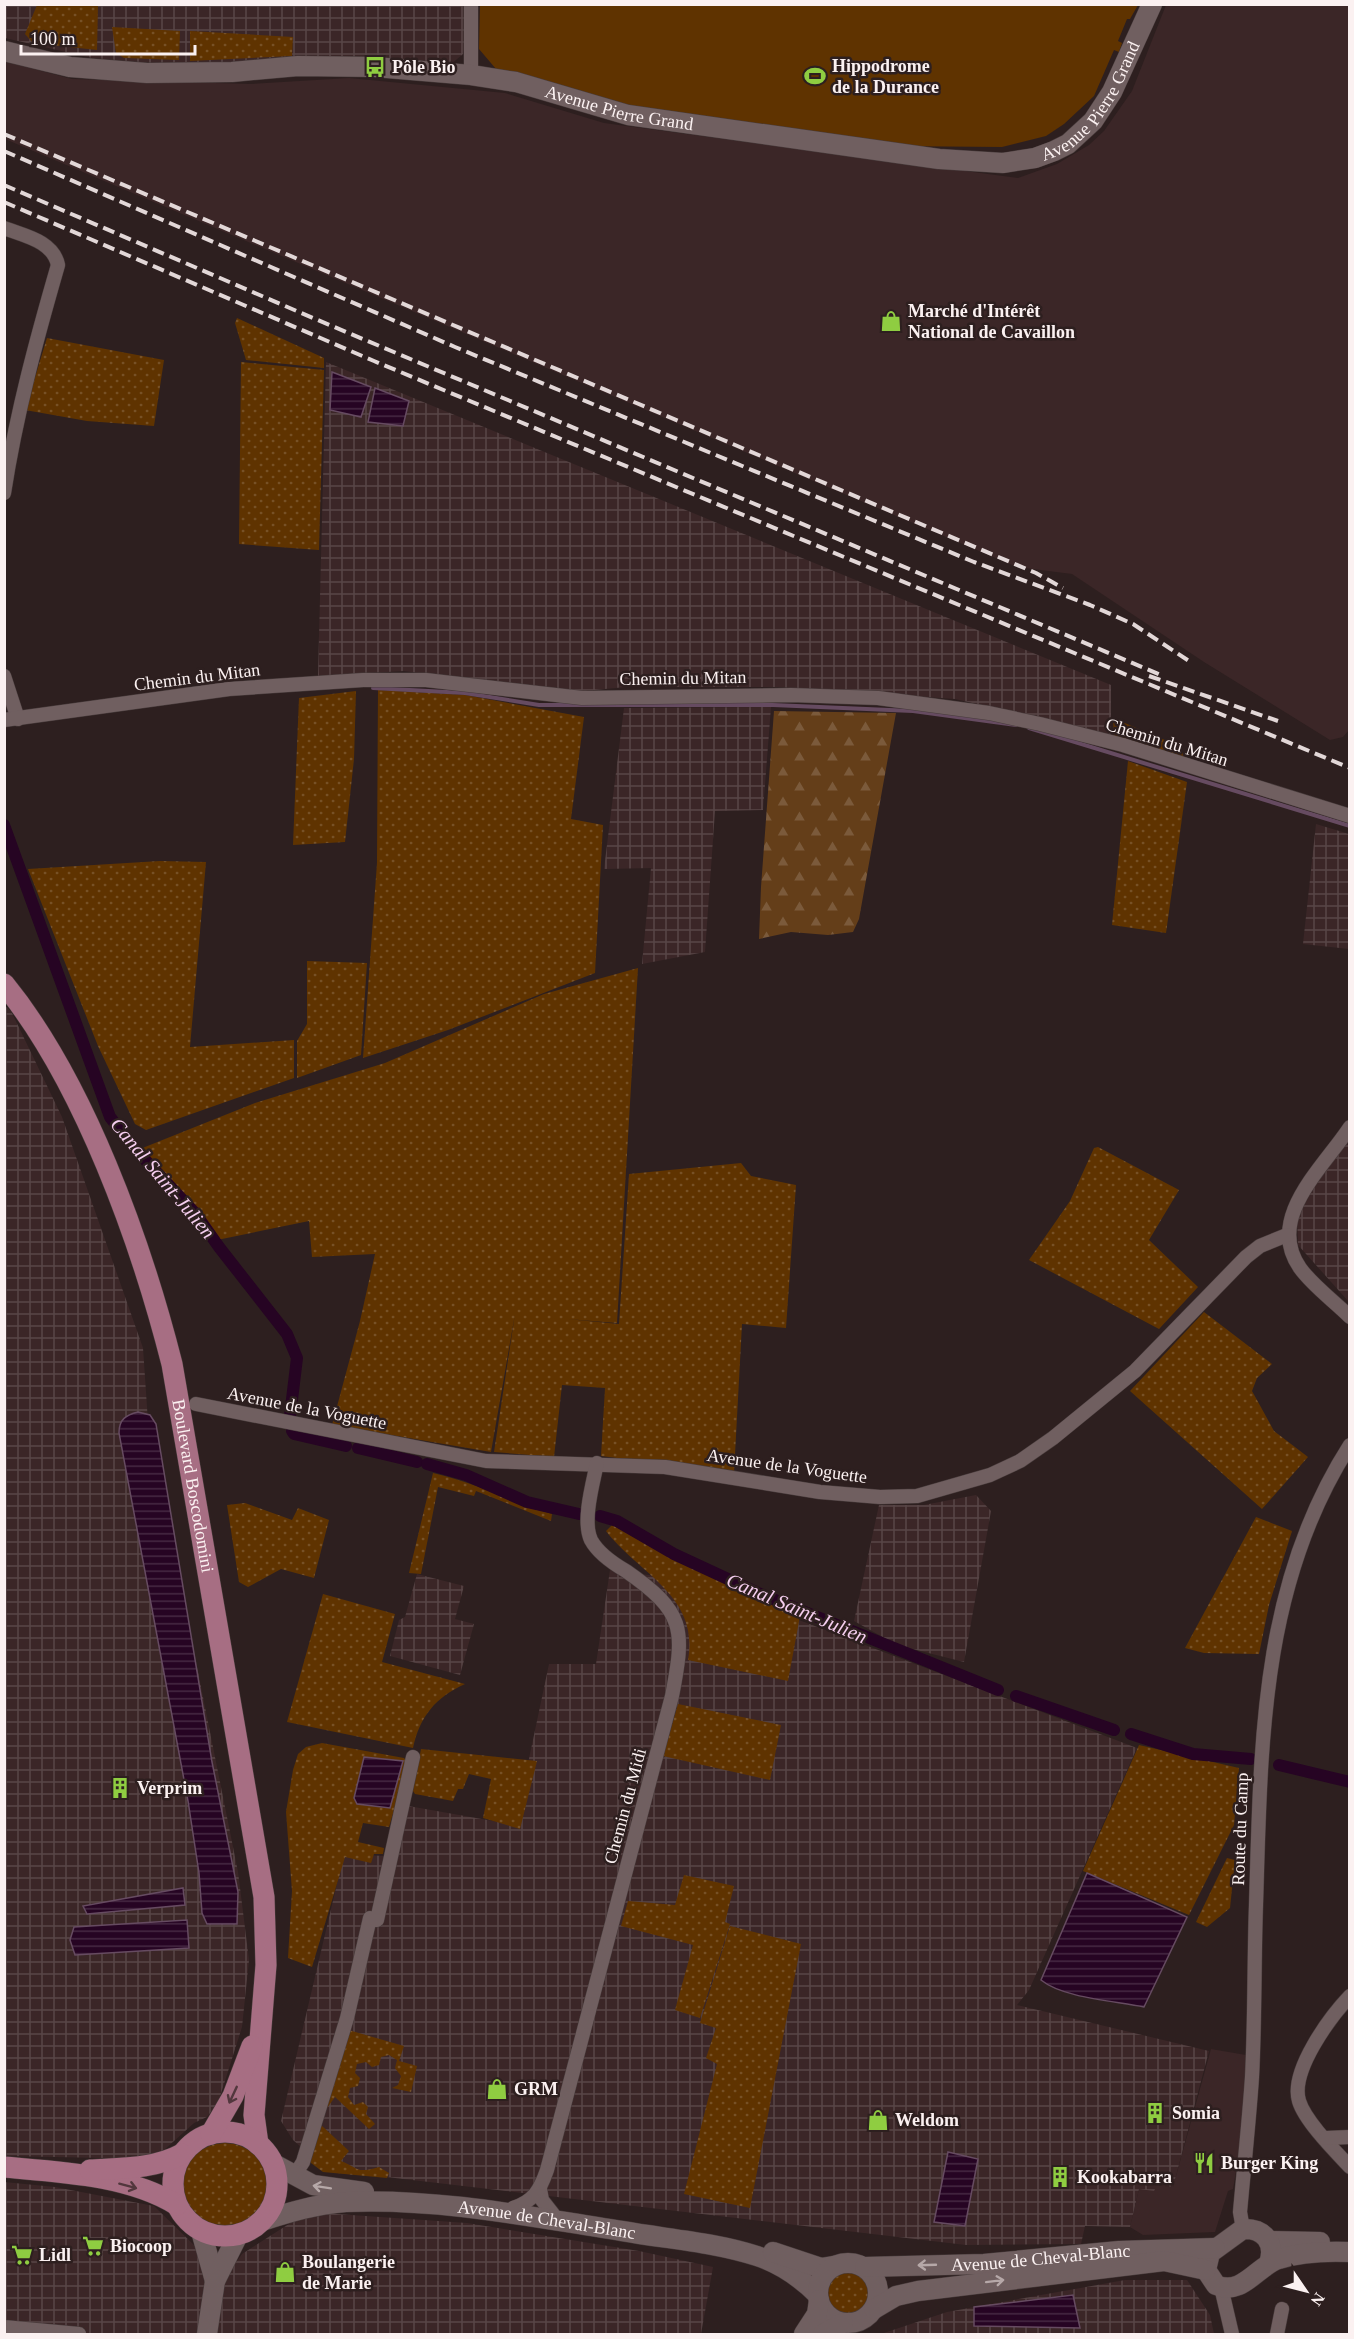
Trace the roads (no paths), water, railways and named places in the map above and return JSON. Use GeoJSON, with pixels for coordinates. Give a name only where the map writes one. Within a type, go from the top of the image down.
{"type":"FeatureCollection","features":[{"type":"Feature","properties":{"kind":"main road","name":"Avenue Pierre Grand"},"geometry":{"type":"LineString","coordinates":[[4,51],[70,67],[147,73],[232,72],[298,66],[386,68],[471,75],[516,82],[628,114],[939,159],[1003,163],[1035,158],[1054,151],[1068,144],[1093,121],[1109,99],[1152,4]]}},
{"type":"Feature","properties":{"kind":"main road","name":"Boulevard Boscodomini"},"geometry":{"type":"LineString","coordinates":[[4,984],[36,1028],[68,1086],[96,1145],[150,1281],[172,1364],[258,1854],[266,1928],[266,1965],[254,2115],[258,2144]]}},
{"type":"Feature","properties":{"kind":"main road","name":"Boulevard Boscodomini"},"geometry":{"type":"LineString","coordinates":[[211,2134],[233,2096],[260,2020]]}},
{"type":"Feature","properties":{"kind":"main road"},"geometry":{"type":"LineString","coordinates":[[231,2132],[258,2144],[274,2164],[277,2176],[276,2194],[270,2212],[262,2221],[238,2235],[219,2236],[201,2231],[183,2216],[177,2205],[173,2179],[183,2154],[190,2145],[211,2134],[231,2132]]}},
{"type":"Feature","properties":{"kind":"main road"},"geometry":{"type":"LineString","coordinates":[[50,2171],[142,2167],[167,2162],[183,2154]]}},
{"type":"Feature","properties":{"kind":"main road","name":"Avenue de Cheval-Blanc"},"geometry":{"type":"LineString","coordinates":[[274,2164],[313,2185],[553,2214],[734,2244],[780,2254],[820,2268],[833,2266]]}},
{"type":"Feature","properties":{"kind":"main road"},"geometry":{"type":"LineString","coordinates":[[4,2167],[50,2171],[131,2187],[164,2197],[177,2205]]}},
{"type":"Feature","properties":{"kind":"main road","name":"Avenue de Cheval-Blanc"},"geometry":{"type":"LineString","coordinates":[[262,2221],[317,2205],[347,2202],[413,2204],[511,2214],[731,2249],[782,2267],[802,2280],[818,2297]]}},
{"type":"Feature","properties":{"kind":"main road"},"geometry":{"type":"LineString","coordinates":[[1269,2263],[1272,2251],[1269,2241],[1259,2231],[1243,2229],[1215,2248],[1206,2261],[1206,2270],[1212,2282],[1231,2286],[1269,2263],[1312,2253],[1350,2252]]}},
{"type":"Feature","properties":{"kind":"main road"},"geometry":{"type":"LineString","coordinates":[[201,2231],[215,2281]]}},
{"type":"Feature","properties":{"kind":"main road"},"geometry":{"type":"LineString","coordinates":[[207,2334],[215,2281],[238,2235]]}},
{"type":"Feature","properties":{"kind":"main road"},"geometry":{"type":"LineString","coordinates":[[1269,2241],[1350,2241]]}},
{"type":"Feature","properties":{"kind":"main road","name":"Avenue de Cheval-Blanc"},"geometry":{"type":"LineString","coordinates":[[865,2267],[984,2264],[1119,2251],[1215,2248]]}},
{"type":"Feature","properties":{"kind":"main road","name":"Avenue de Cheval-Blanc"},"geometry":{"type":"LineString","coordinates":[[874,2309],[896,2296],[918,2290],[1109,2266],[1164,2261],[1206,2270]]}},
{"type":"Feature","properties":{"kind":"main road"},"geometry":{"type":"LineString","coordinates":[[804,2334],[817,2314],[818,2297],[825,2273],[833,2266],[848,2262],[865,2267],[873,2275],[878,2286],[878,2298],[874,2309],[861,2320],[843,2323],[823,2334]]}},
{"type":"Feature","properties":{"kind":"main road"},"geometry":{"type":"LineString","coordinates":[[818,2297],[828,2315],[843,2323]]}},
{"type":"Feature","properties":{"kind":"street"},"geometry":{"type":"LineString","coordinates":[[471,4],[471,75]]}},
{"type":"Feature","properties":{"kind":"street"},"geometry":{"type":"LineString","coordinates":[[4,228],[45,245],[56,255],[58,265],[33,348],[13,434],[4,493]]}},
{"type":"Feature","properties":{"kind":"street"},"geometry":{"type":"LineString","coordinates":[[4,676],[11,720]]}},
{"type":"Feature","properties":{"kind":"street","name":"Chemin du Mitan"},"geometry":{"type":"LineString","coordinates":[[11,720],[229,689],[363,680],[426,680],[582,698],[791,695],[878,698],[989,713],[1040,724],[1123,745],[1350,816]]}},
{"type":"Feature","properties":{"kind":"street"},"geometry":{"type":"LineString","coordinates":[[1350,1127],[1301,1196],[1294,1208],[1287,1235],[1289,1247],[1302,1270],[1350,1317]]}},
{"type":"Feature","properties":{"kind":"street","name":"Avenue de la Voguette"},"geometry":{"type":"LineString","coordinates":[[196,1404],[486,1461],[665,1467],[820,1492],[880,1497],[933,1493],[990,1475],[1029,1455],[1117,1388],[1246,1257],[1260,1246],[1287,1235]]}},
{"type":"Feature","properties":{"kind":"street","name":"Route du Camp"},"geometry":{"type":"LineString","coordinates":[[1243,2229],[1240,2212],[1252,2076],[1261,1737],[1268,1677],[1276,1633],[1292,1574],[1310,1524],[1350,1445]]}},
{"type":"Feature","properties":{"kind":"street","name":"Chemin du Midi"},"geometry":{"type":"LineString","coordinates":[[540,2189],[656,1759],[681,1648],[674,1615],[646,1585],[611,1562],[591,1540],[588,1514],[597,1463]]}},
{"type":"Feature","properties":{"kind":"street"},"geometry":{"type":"LineString","coordinates":[[294,2176],[303,2162],[346,2018],[370,1918],[377,1920],[413,1757]]}},
{"type":"Feature","properties":{"kind":"street"},"geometry":{"type":"LineString","coordinates":[[1350,1996],[1333,2014],[1323,2031],[1302,2071],[1297,2088],[1299,2102],[1350,2167]]}},
{"type":"Feature","properties":{"kind":"street"},"geometry":{"type":"LineString","coordinates":[[1326,2138],[1350,2137]]}},
{"type":"Feature","properties":{"kind":"street"},"geometry":{"type":"LineString","coordinates":[[513,2208],[528,2202],[540,2189]]}},
{"type":"Feature","properties":{"kind":"street"},"geometry":{"type":"LineString","coordinates":[[540,2189],[542,2200],[553,2214]]}},
{"type":"Feature","properties":{"kind":"street"},"geometry":{"type":"LineString","coordinates":[[1231,2286],[1232,2330]]}},
{"type":"Feature","properties":{"kind":"street"},"geometry":{"type":"LineString","coordinates":[[1277,2334],[1282,2309]]}},
{"type":"Feature","properties":{"kind":"street"},"geometry":{"type":"LineString","coordinates":[[4,2327],[79,2334]]}},
{"type":"Feature","properties":{"kind":"waterway"},"geometry":{"type":"LineString","coordinates":[[373,688],[465,693],[539,705],[773,705],[913,711],[1016,725]]}},
{"type":"Feature","properties":{"kind":"waterway"},"geometry":{"type":"LineString","coordinates":[[1029,728],[1350,826]]}},
{"type":"Feature","properties":{"kind":"waterway","name":"Canal Saint-Julien"},"geometry":{"type":"LineString","coordinates":[[4,825],[110,1117],[135,1149],[195,1213],[287,1334],[297,1358],[290,1416]]}},
{"type":"Feature","properties":{"kind":"waterway","name":"Canal Saint-Julien"},"geometry":{"type":"LineString","coordinates":[[292,1431],[294,1434],[346,1446]]}},
{"type":"Feature","properties":{"kind":"waterway","name":"Canal Saint-Julien"},"geometry":{"type":"LineString","coordinates":[[358,1448],[417,1462]]}},
{"type":"Feature","properties":{"kind":"waterway","name":"Canal Saint-Julien"},"geometry":{"type":"LineString","coordinates":[[427,1464],[466,1475],[527,1502],[579,1514]]}},
{"type":"Feature","properties":{"kind":"waterway","name":"Canal Saint-Julien"},"geometry":{"type":"LineString","coordinates":[[600,1516],[617,1521],[674,1554],[758,1593],[998,1690]]}},
{"type":"Feature","properties":{"kind":"waterway","name":"Canal Saint-Julien"},"geometry":{"type":"LineString","coordinates":[[1016,1696],[1114,1730]]}},
{"type":"Feature","properties":{"kind":"waterway","name":"Canal Saint-Julien"},"geometry":{"type":"LineString","coordinates":[[1131,1734],[1193,1754],[1251,1759]]}},
{"type":"Feature","properties":{"kind":"waterway","name":"Canal Saint-Julien"},"geometry":{"type":"LineString","coordinates":[[1279,1765],[1350,1782]]}},
{"type":"Feature","properties":{"kind":"railway"},"geometry":{"type":"LineString","coordinates":[[4,134],[1036,573],[1063,588]]}},
{"type":"Feature","properties":{"kind":"railway"},"geometry":{"type":"LineString","coordinates":[[4,151],[455,347],[974,562],[1090,605],[1133,624],[1189,661]]}},
{"type":"Feature","properties":{"kind":"railway"},"geometry":{"type":"LineString","coordinates":[[4,185],[313,318],[1161,675]]}},
{"type":"Feature","properties":{"kind":"railway"},"geometry":{"type":"LineString","coordinates":[[4,202],[374,361],[1350,768]]}},
{"type":"Feature","properties":{"kind":"railway"},"geometry":{"type":"LineString","coordinates":[[1149,676],[1278,721]]}},
{"type":"Feature","properties":{"kind":"place","name":"Pôle Bio"},"geometry":{"type":"Point","coordinates":[375,67]}},
{"type":"Feature","properties":{"kind":"place","name":"Hippodrome de la Durance"},"geometry":{"type":"Point","coordinates":[815,76]}},
{"type":"Feature","properties":{"kind":"place","name":"Marché d'Intérêt National de Cavaillon"},"geometry":{"type":"Point","coordinates":[891,321]}},
{"type":"Feature","properties":{"kind":"place","name":"Verprim"},"geometry":{"type":"Point","coordinates":[120,1788]}},
{"type":"Feature","properties":{"kind":"place","name":"GRM"},"geometry":{"type":"Point","coordinates":[497,2089]}},
{"type":"Feature","properties":{"kind":"place","name":"Somia"},"geometry":{"type":"Point","coordinates":[1155,2113]}},
{"type":"Feature","properties":{"kind":"place","name":"Weldom"},"geometry":{"type":"Point","coordinates":[878,2120]}},
{"type":"Feature","properties":{"kind":"place","name":"Burger King"},"geometry":{"type":"Point","coordinates":[1204,2163]}},
{"type":"Feature","properties":{"kind":"place","name":"Kookabarra"},"geometry":{"type":"Point","coordinates":[1060,2177]}},
{"type":"Feature","properties":{"kind":"place","name":"Biocoop"},"geometry":{"type":"Point","coordinates":[93,2246]}},
{"type":"Feature","properties":{"kind":"place","name":"Lidl"},"geometry":{"type":"Point","coordinates":[22,2255]}},
{"type":"Feature","properties":{"kind":"place","name":"Boulangerie de Marie"},"geometry":{"type":"Point","coordinates":[285,2272]}}]}
